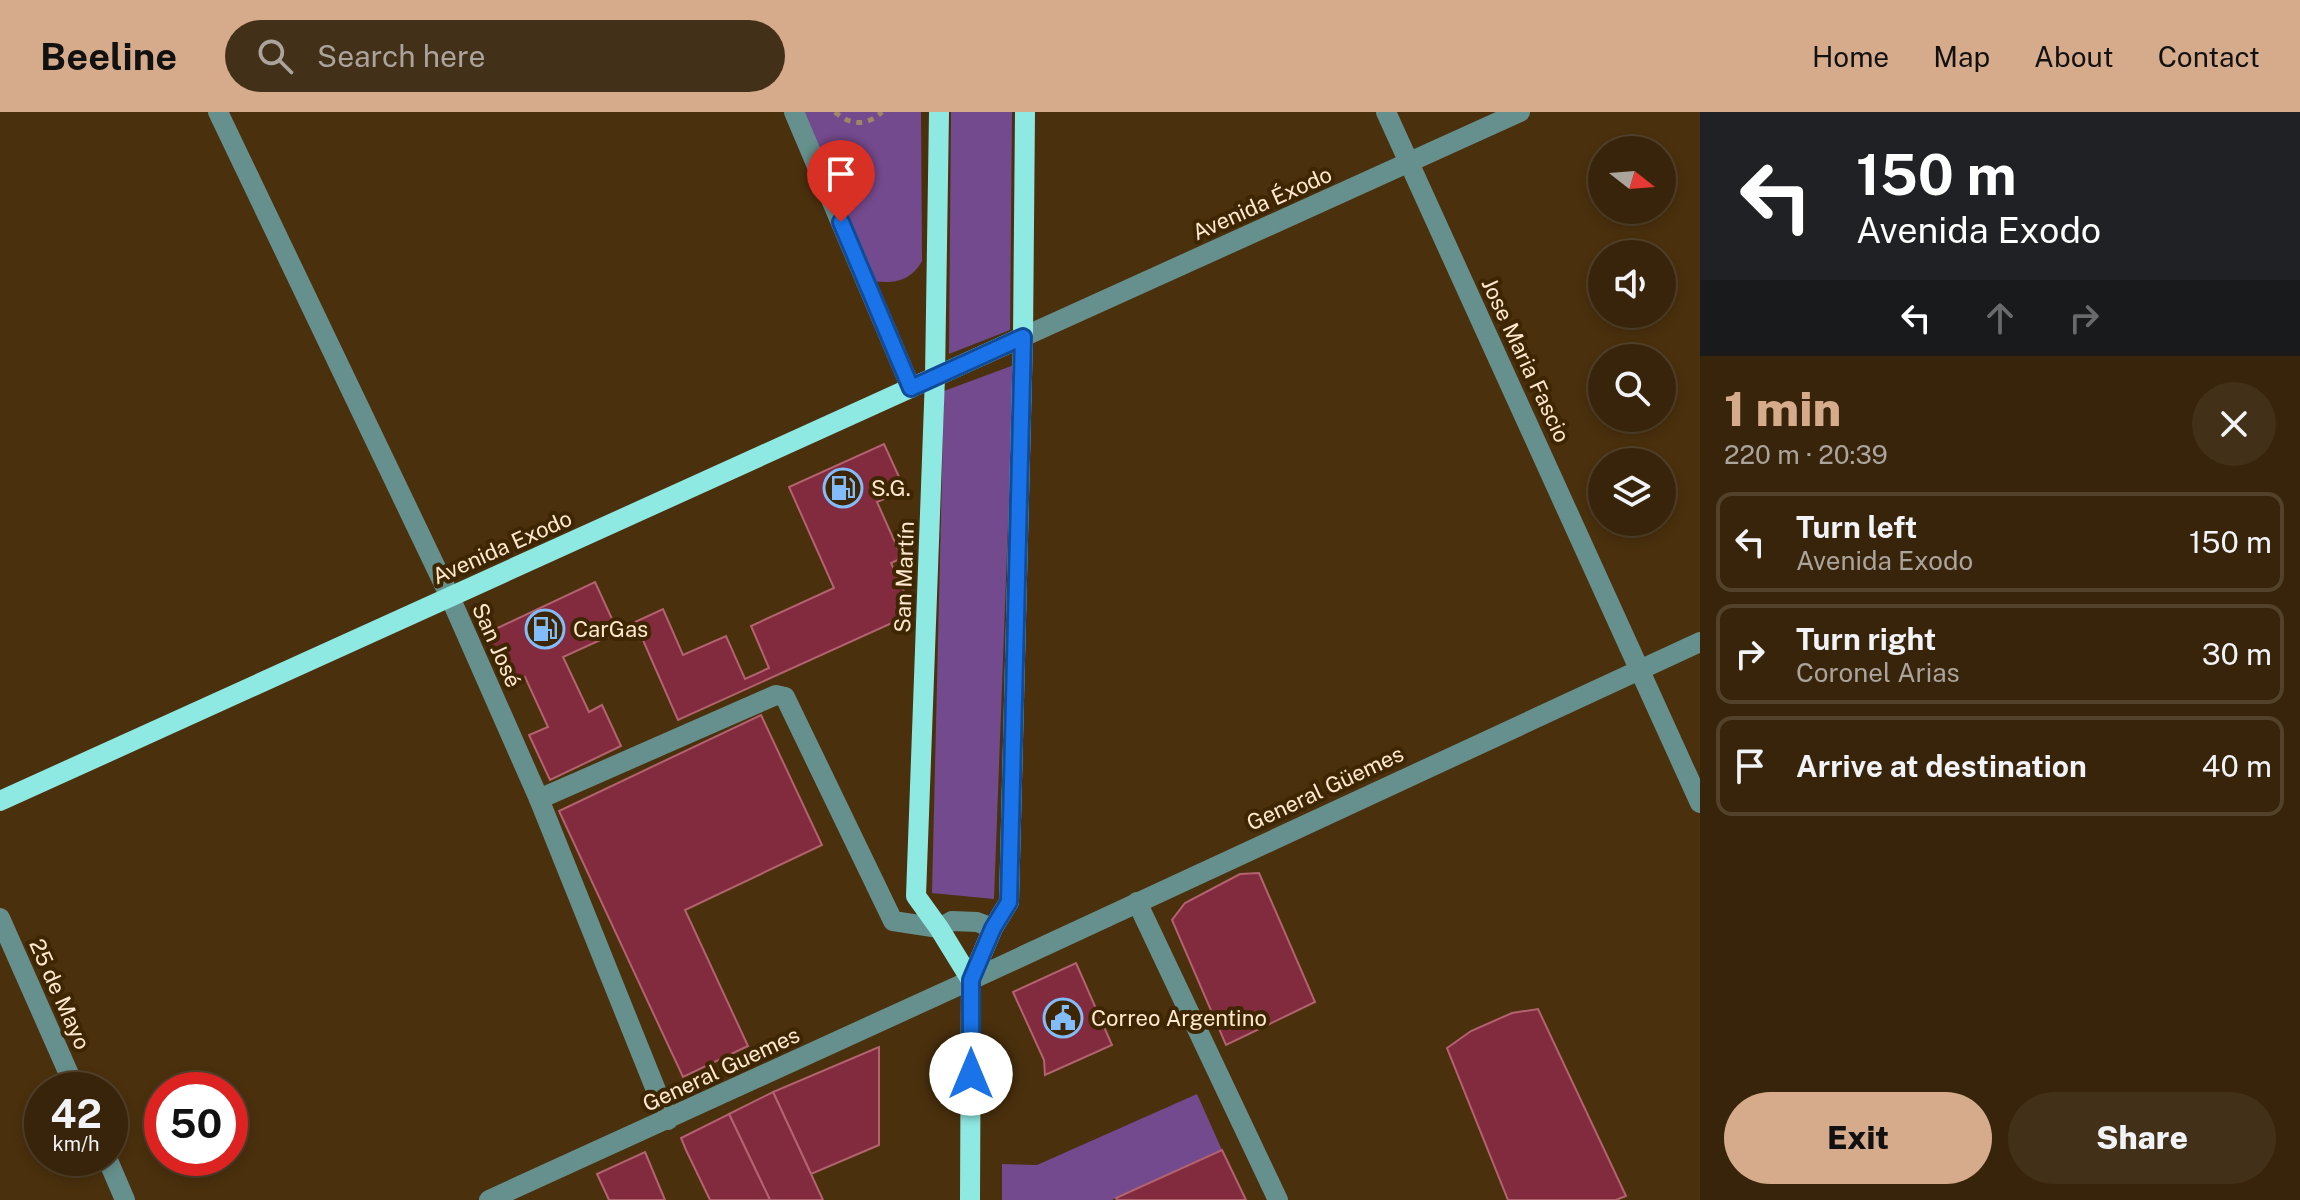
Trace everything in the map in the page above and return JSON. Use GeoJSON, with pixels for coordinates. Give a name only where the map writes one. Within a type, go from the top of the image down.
{"type":"FeatureCollection","features":[{"type":"Feature","properties":{"kind":"main road","name":"San Martín"},"geometry":{"type":"LineString","coordinates":[[939,112],[935,377],[916,896],[971,980]]}},
{"type":"Feature","properties":{"kind":"main road"},"geometry":{"type":"LineString","coordinates":[[970,1200],[971,980],[993,928],[1009,902],[1023,337],[1025,112]]}},
{"type":"Feature","properties":{"kind":"main road","name":"Avenida Exodo"},"geometry":{"type":"LineString","coordinates":[[0,801],[1023,337]]}},
{"type":"Feature","properties":{"kind":"street","name":"San José"},"geometry":{"type":"LineString","coordinates":[[218,112],[450,597],[539,799],[668,1120]]}},
{"type":"Feature","properties":{"kind":"street"},"geometry":{"type":"LineString","coordinates":[[794,112],[911,388]]}},
{"type":"Feature","properties":{"kind":"street","name":"Jose Maria Fascio"},"geometry":{"type":"LineString","coordinates":[[1386,112],[1700,803]]}},
{"type":"Feature","properties":{"kind":"street","name":"Avenida Éxodo"},"geometry":{"type":"LineString","coordinates":[[1023,337],[1520,112]]}},
{"type":"Feature","properties":{"kind":"street","name":"General Güemes"},"geometry":{"type":"LineString","coordinates":[[971,980],[1700,642]]}},
{"type":"Feature","properties":{"kind":"street"},"geometry":{"type":"LineString","coordinates":[[539,799],[776,695],[785,697],[893,921],[939,928],[952,921],[977,922],[993,928]]}},
{"type":"Feature","properties":{"kind":"street"},"geometry":{"type":"LineString","coordinates":[[1137,902],[1278,1200]]}},
{"type":"Feature","properties":{"kind":"street","name":"25 de Mayo"},"geometry":{"type":"LineString","coordinates":[[0,918],[68,1072]]}},
{"type":"Feature","properties":{"kind":"street","name":"General Guemes"},"geometry":{"type":"LineString","coordinates":[[489,1200],[971,980]]}},
{"type":"Feature","properties":{"kind":"street"},"geometry":{"type":"LineString","coordinates":[[115,1176],[125,1200]]}},
{"type":"Feature","properties":{"kind":"path"},"geometry":{"type":"LineString","coordinates":[[835,112],[855,123],[874,119],[882,112]]}},
{"type":"Feature","properties":{"kind":"shaded area"},"geometry":{"type":"Polygon","coordinates":[[[803,112],[921,112],[922,261],[907,277],[888,282],[873,281],[803,112]]]}},
{"type":"Feature","properties":{"kind":"shaded area"},"geometry":{"type":"Polygon","coordinates":[[[951,112],[1012,112],[1010,330],[949,354],[951,112]]]}},
{"type":"Feature","properties":{"kind":"shaded area"},"geometry":{"type":"Polygon","coordinates":[[[1014,365],[994,899],[932,893],[944,391],[1014,365]]]}},
{"type":"Feature","properties":{"kind":"shaded area"},"geometry":{"type":"Polygon","coordinates":[[[1197,1094],[1222,1150],[1112,1200],[1002,1200],[1002,1164],[1037,1165],[1197,1094]]]}},
{"type":"Feature","properties":{"kind":"building"},"geometry":{"type":"Polygon","coordinates":[[[884,444],[905,490],[877,502],[902,558],[891,563],[914,613],[678,720],[635,622],[663,609],[683,655],[726,636],[745,679],[769,668],[751,626],[834,588],[789,487],[884,444]]]}},
{"type":"Feature","properties":{"kind":"building"},"geometry":{"type":"Polygon","coordinates":[[[595,582],[618,632],[563,657],[589,712],[602,705],[621,746],[550,780],[529,735],[548,727],[525,677],[508,684],[485,634],[595,582]]]}},
{"type":"Feature","properties":{"kind":"building"},"geometry":{"type":"Polygon","coordinates":[[[761,715],[822,845],[685,910],[748,1046],[683,1077],[559,811],[761,715]]]}},
{"type":"Feature","properties":{"kind":"building"},"geometry":{"type":"Polygon","coordinates":[[[1259,873],[1315,1002],[1226,1045],[1172,920],[1185,903],[1240,874],[1259,873]]]}},
{"type":"Feature","properties":{"kind":"building","name":"Correo Argentino"},"geometry":{"type":"Polygon","coordinates":[[[1076,963],[1112,1045],[1045,1075],[1044,1060],[1013,992],[1076,963]]]}},
{"type":"Feature","properties":{"kind":"building"},"geometry":{"type":"Polygon","coordinates":[[[1538,1009],[1626,1196],[1616,1200],[1508,1200],[1447,1048],[1471,1031],[1512,1013],[1538,1009]]]}},
{"type":"Feature","properties":{"kind":"building"},"geometry":{"type":"Polygon","coordinates":[[[879,1047],[879,1145],[811,1174],[773,1092],[879,1047]]]}},
{"type":"Feature","properties":{"kind":"building"},"geometry":{"type":"Polygon","coordinates":[[[773,1092],[823,1200],[770,1200],[729,1114],[773,1092]]]}},
{"type":"Feature","properties":{"kind":"building"},"geometry":{"type":"Polygon","coordinates":[[[729,1114],[770,1200],[710,1200],[686,1150],[681,1138],[729,1114]]]}},
{"type":"Feature","properties":{"kind":"building"},"geometry":{"type":"Polygon","coordinates":[[[1222,1150],[1246,1200],[1116,1198],[1222,1150]]]}},
{"type":"Feature","properties":{"kind":"building"},"geometry":{"type":"Polygon","coordinates":[[[645,1152],[665,1200],[609,1200],[597,1174],[645,1152]]]}},
{"type":"Feature","properties":{"kind":"place","name":"S.G."},"geometry":{"type":"Point","coordinates":[843,488]}},
{"type":"Feature","properties":{"kind":"place","name":"CarGas"},"geometry":{"type":"Point","coordinates":[545,629]}},
{"type":"Feature","properties":{"kind":"place","name":"Correo Argentino"},"geometry":{"type":"Point","coordinates":[1063,1018]}},
{"type":"Feature","properties":{"kind":"route"},"geometry":{"type":"LineString","coordinates":[[841,222],[911,388],[1023,337],[1009,902],[993,928],[971,980],[971,1074]]}}]}
